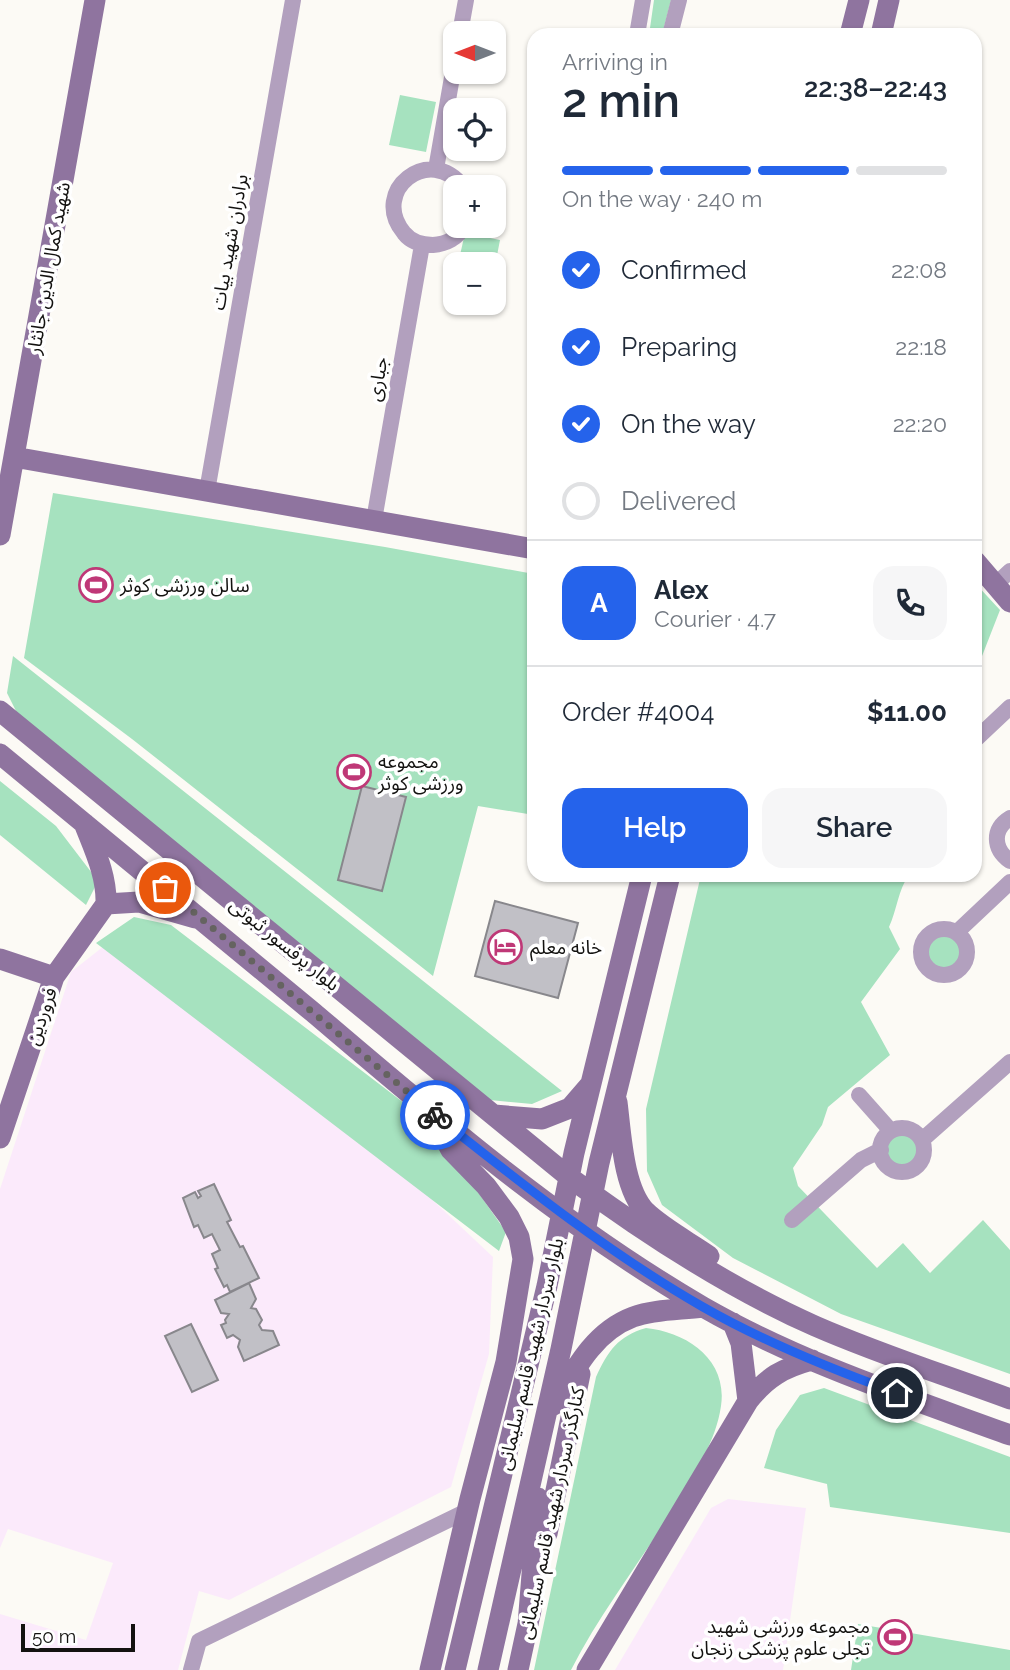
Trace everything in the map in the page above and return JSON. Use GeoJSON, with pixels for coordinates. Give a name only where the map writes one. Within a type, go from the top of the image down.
{"type":"FeatureCollection","features":[{"type":"Feature","properties":{"kind":"main road","name":"شهید کمال الدین جانثار"},"geometry":{"type":"LineString","coordinates":[[0,535],[95,0]]}},
{"type":"Feature","properties":{"kind":"main road"},"geometry":{"type":"LineString","coordinates":[[852,28],[859,0]]}},
{"type":"Feature","properties":{"kind":"main road"},"geometry":{"type":"LineString","coordinates":[[883,28],[889,0]]}},
{"type":"Feature","properties":{"kind":"main road"},"geometry":{"type":"LineString","coordinates":[[14,457],[527,548]]}},
{"type":"Feature","properties":{"kind":"main road"},"geometry":{"type":"LineString","coordinates":[[982,565],[1002,578],[1010,602]]}},
{"type":"Feature","properties":{"kind":"main road","name":"بلوار پرفسور ثبوتی"},"geometry":{"type":"LineString","coordinates":[[0,711],[569,1177],[659,1241],[718,1276],[813,1325],[1010,1399]]}},
{"type":"Feature","properties":{"kind":"main road","name":"بلوار پرفسور ثبوتی"},"geometry":{"type":"LineString","coordinates":[[0,754],[205,921],[430,1111],[586,1231],[703,1307],[733,1323],[812,1360],[1010,1435]]}},
{"type":"Feature","properties":{"kind":"main road"},"geometry":{"type":"LineString","coordinates":[[84,822],[102,870],[106,904],[139,902],[205,921]]}},
{"type":"Feature","properties":{"kind":"main road","name":"بلوار سردار شهید قاسم سلیمانی"},"geometry":{"type":"LineString","coordinates":[[456,1670],[547,1286],[569,1177],[640,882]]}},
{"type":"Feature","properties":{"kind":"main road","name":"بلوار سردار شهید قاسم سلیمانی"},"geometry":{"type":"LineString","coordinates":[[488,1670],[615,1091],[668,882]]}},
{"type":"Feature","properties":{"kind":"main road","name":"فروردین"},"geometry":{"type":"LineString","coordinates":[[0,1138],[54,977],[106,904]]}},
{"type":"Feature","properties":{"kind":"main road"},"geometry":{"type":"LineString","coordinates":[[0,959],[54,977]]}},
{"type":"Feature","properties":{"kind":"main road"},"geometry":{"type":"LineString","coordinates":[[494,1115],[542,1119],[570,1108],[591,1085]]}},
{"type":"Feature","properties":{"kind":"main road"},"geometry":{"type":"LineString","coordinates":[[615,1091],[626,1159],[636,1199],[646,1212],[711,1257],[718,1276]]}},
{"type":"Feature","properties":{"kind":"main road"},"geometry":{"type":"LineString","coordinates":[[430,1111],[451,1150],[486,1186],[509,1217],[519,1237],[523,1259],[502,1378],[467,1511],[430,1670]]}},
{"type":"Feature","properties":{"kind":"main road"},"geometry":{"type":"LineString","coordinates":[[528,1625],[544,1423],[584,1356],[609,1330],[632,1317],[703,1307]]}},
{"type":"Feature","properties":{"kind":"main road"},"geometry":{"type":"LineString","coordinates":[[733,1323],[741,1343],[748,1401]]}},
{"type":"Feature","properties":{"kind":"main road","name":"کنارگذر سردار شهید قاسم سلیمانی"},"geometry":{"type":"LineString","coordinates":[[518,1670],[584,1356]]}},
{"type":"Feature","properties":{"kind":"main road"},"geometry":{"type":"LineString","coordinates":[[587,1670],[748,1401],[759,1387],[786,1367],[812,1360]]}},
{"type":"Feature","properties":{"kind":"street","name":"برادران شهید بیات"},"geometry":{"type":"LineString","coordinates":[[207,491],[293,0]]}},
{"type":"Feature","properties":{"kind":"street"},"geometry":{"type":"LineString","coordinates":[[462,21],[466,0]]}},
{"type":"Feature","properties":{"kind":"street"},"geometry":{"type":"LineString","coordinates":[[638,28],[643,0]]}},
{"type":"Feature","properties":{"kind":"street"},"geometry":{"type":"LineString","coordinates":[[672,28],[679,0]]}},
{"type":"Feature","properties":{"kind":"street"},"geometry":{"type":"LineString","coordinates":[[436,169],[451,84]]}},
{"type":"Feature","properties":{"kind":"street"},"geometry":{"type":"LineString","coordinates":[[450,175],[436,169],[419,171],[405,179],[396,193],[393,209],[397,225],[407,238],[422,245],[443,244],[452,238]]}},
{"type":"Feature","properties":{"kind":"street","name":"جباری"},"geometry":{"type":"LineString","coordinates":[[373,520],[422,245]]}},
{"type":"Feature","properties":{"kind":"street"},"geometry":{"type":"LineString","coordinates":[[982,733],[1010,707]]}},
{"type":"Feature","properties":{"kind":"street"},"geometry":{"type":"LineString","coordinates":[[1010,817],[1000,827],[997,842],[1003,856],[1010,861]]}},
{"type":"Feature","properties":{"kind":"street"},"geometry":{"type":"LineString","coordinates":[[957,932],[1010,882]]}},
{"type":"Feature","properties":{"kind":"street"},"geometry":{"type":"LineString","coordinates":[[922,1140],[1010,1062]]}},
{"type":"Feature","properties":{"kind":"street"},"geometry":{"type":"LineString","coordinates":[[859,1095],[891,1131]]}},
{"type":"Feature","properties":{"kind":"street"},"geometry":{"type":"LineString","coordinates":[[904,1128],[911,1130],[922,1140],[922,1160],[911,1170],[897,1171],[890,1168],[882,1157],[885,1136],[891,1131],[904,1128]]}},
{"type":"Feature","properties":{"kind":"street"},"geometry":{"type":"LineString","coordinates":[[792,1220],[861,1160],[881,1150]]}},
{"type":"Feature","properties":{"kind":"street"},"geometry":{"type":"LineString","coordinates":[[191,1670],[199,1641],[467,1511]]}},
{"type":"Feature","properties":{"kind":"shaded area"},"geometry":{"type":"Polygon","coordinates":[[[104,946],[390,1160],[493,1257],[489,1354],[451,1487],[229,1600],[199,1591],[178,1670],[0,1670],[0,1614],[86,1640],[113,1563],[8,1529],[0,1548],[0,1189],[71,972],[104,946]]]}},
{"type":"Feature","properties":{"kind":"shaded area"},"geometry":{"type":"Polygon","coordinates":[[[728,1499],[806,1508],[783,1670],[615,1670],[711,1508],[728,1499]]]}},
{"type":"Feature","properties":{"kind":"green space"},"geometry":{"type":"Polygon","coordinates":[[[654,0],[671,0],[664,28],[650,28],[654,0]]]}},
{"type":"Feature","properties":{"kind":"green space"},"geometry":{"type":"Polygon","coordinates":[[[400,95],[436,102],[426,152],[389,145],[400,95]]]}},
{"type":"Feature","properties":{"kind":"green space"},"geometry":{"type":"Polygon","coordinates":[[[464,238],[500,240],[498,252],[461,252],[464,238]]]}},
{"type":"Feature","properties":{"kind":"green space","name":"مجموعه ورزشی کوثر"},"geometry":{"type":"Polygon","coordinates":[[[53,493],[527,573],[527,814],[478,806],[433,976],[132,739],[24,658],[53,493]]]}},
{"type":"Feature","properties":{"kind":"green space"},"geometry":{"type":"Polygon","coordinates":[[[982,591],[1000,610],[982,656],[982,591]]]}},
{"type":"Feature","properties":{"kind":"green space"},"geometry":{"type":"Polygon","coordinates":[[[13,656],[562,1091],[532,1104],[490,1100],[19,717],[7,693],[13,656]]]}},
{"type":"Feature","properties":{"kind":"green space"},"geometry":{"type":"Polygon","coordinates":[[[0,781],[56,826],[98,881],[86,905],[0,835],[0,781]]]}},
{"type":"Feature","properties":{"kind":"green space"},"geometry":{"type":"Polygon","coordinates":[[[699,882],[905,882],[889,927],[900,949],[861,1002],[890,1055],[828,1107],[822,1125],[793,1168],[798,1186],[877,1268],[903,1243],[930,1273],[983,1220],[1010,1250],[1010,1374],[841,1314],[733,1258],[662,1205],[647,1171],[646,1109],[699,882]]]}},
{"type":"Feature","properties":{"kind":"green space"},"geometry":{"type":"Polygon","coordinates":[[[134,917],[171,925],[408,1106],[461,1168],[506,1232],[499,1251],[96,943],[134,917]]]}},
{"type":"Feature","properties":{"kind":"green space"},"geometry":{"type":"Polygon","coordinates":[[[944,933],[957,938],[962,951],[957,964],[944,969],[931,964],[926,951],[931,938],[944,933]]]}},
{"type":"Feature","properties":{"kind":"green space"},"geometry":{"type":"Polygon","coordinates":[[[902,1134],[914,1139],[919,1151],[914,1163],[902,1168],[890,1163],[885,1151],[890,1139],[902,1134]]]}},
{"type":"Feature","properties":{"kind":"green space"},"geometry":{"type":"Polygon","coordinates":[[[646,1328],[676,1335],[701,1351],[711,1362],[721,1389],[721,1406],[715,1432],[691,1480],[595,1627],[571,1670],[534,1670],[596,1377],[621,1340],[646,1328]]]}},
{"type":"Feature","properties":{"kind":"green space"},"geometry":{"type":"Polygon","coordinates":[[[824,1388],[1010,1457],[1010,1533],[830,1507],[827,1484],[764,1468],[776,1430],[800,1395],[824,1388]]]}},
{"type":"Feature","properties":{"kind":"green space","name":"مجموعه ورزشی شهید تجلی علوم پزشکی زنجان"},"geometry":{"type":"Polygon","coordinates":[[[858,1624],[1010,1650],[1010,1670],[851,1670],[858,1624]]]}},
{"type":"Feature","properties":{"kind":"building"},"geometry":{"type":"Polygon","coordinates":[[[362,786],[406,797],[382,891],[338,880],[362,786]]]}},
{"type":"Feature","properties":{"kind":"building"},"geometry":{"type":"Polygon","coordinates":[[[495,901],[578,923],[558,998],[475,976],[495,901]]]}},
{"type":"Feature","properties":{"kind":"building"},"geometry":{"type":"Polygon","coordinates":[[[214,1184],[231,1220],[227,1222],[259,1278],[230,1292],[227,1285],[224,1287],[215,1269],[218,1268],[212,1254],[220,1250],[212,1234],[204,1238],[198,1225],[194,1227],[183,1198],[195,1192],[198,1198],[201,1196],[198,1191],[214,1184]]]}},
{"type":"Feature","properties":{"kind":"building"},"geometry":{"type":"Polygon","coordinates":[[[249,1283],[256,1299],[251,1308],[256,1309],[262,1320],[259,1325],[262,1330],[273,1331],[279,1345],[244,1361],[238,1347],[240,1340],[233,1335],[227,1338],[221,1325],[226,1323],[229,1314],[221,1313],[215,1300],[249,1283]]]}},
{"type":"Feature","properties":{"kind":"building"},"geometry":{"type":"Polygon","coordinates":[[[191,1324],[218,1380],[192,1392],[165,1336],[191,1324]]]}},
{"type":"Feature","properties":{"kind":"way so far"},"geometry":{"type":"LineString","coordinates":[[165,888],[435,1115]]}},
{"type":"Feature","properties":{"kind":"place","name":"سالن ورزشی کوثر"},"geometry":{"type":"Point","coordinates":[96,585]}},
{"type":"Feature","properties":{"kind":"place","name":"مجموعه ورزشی کوثر"},"geometry":{"type":"Point","coordinates":[354,772]}},
{"type":"Feature","properties":{"kind":"place","name":"خانه معلم"},"geometry":{"type":"Point","coordinates":[505,947]}},
{"type":"Feature","properties":{"kind":"place","name":"مجموعه ورزشی شهید تجلی علوم پزشکی زنجان"},"geometry":{"type":"Point","coordinates":[895,1637]}},
{"type":"Feature","properties":{"kind":"route"},"geometry":{"type":"LineString","coordinates":[[435,1115],[586,1231],[703,1307],[812,1360],[897,1393]]}}]}
